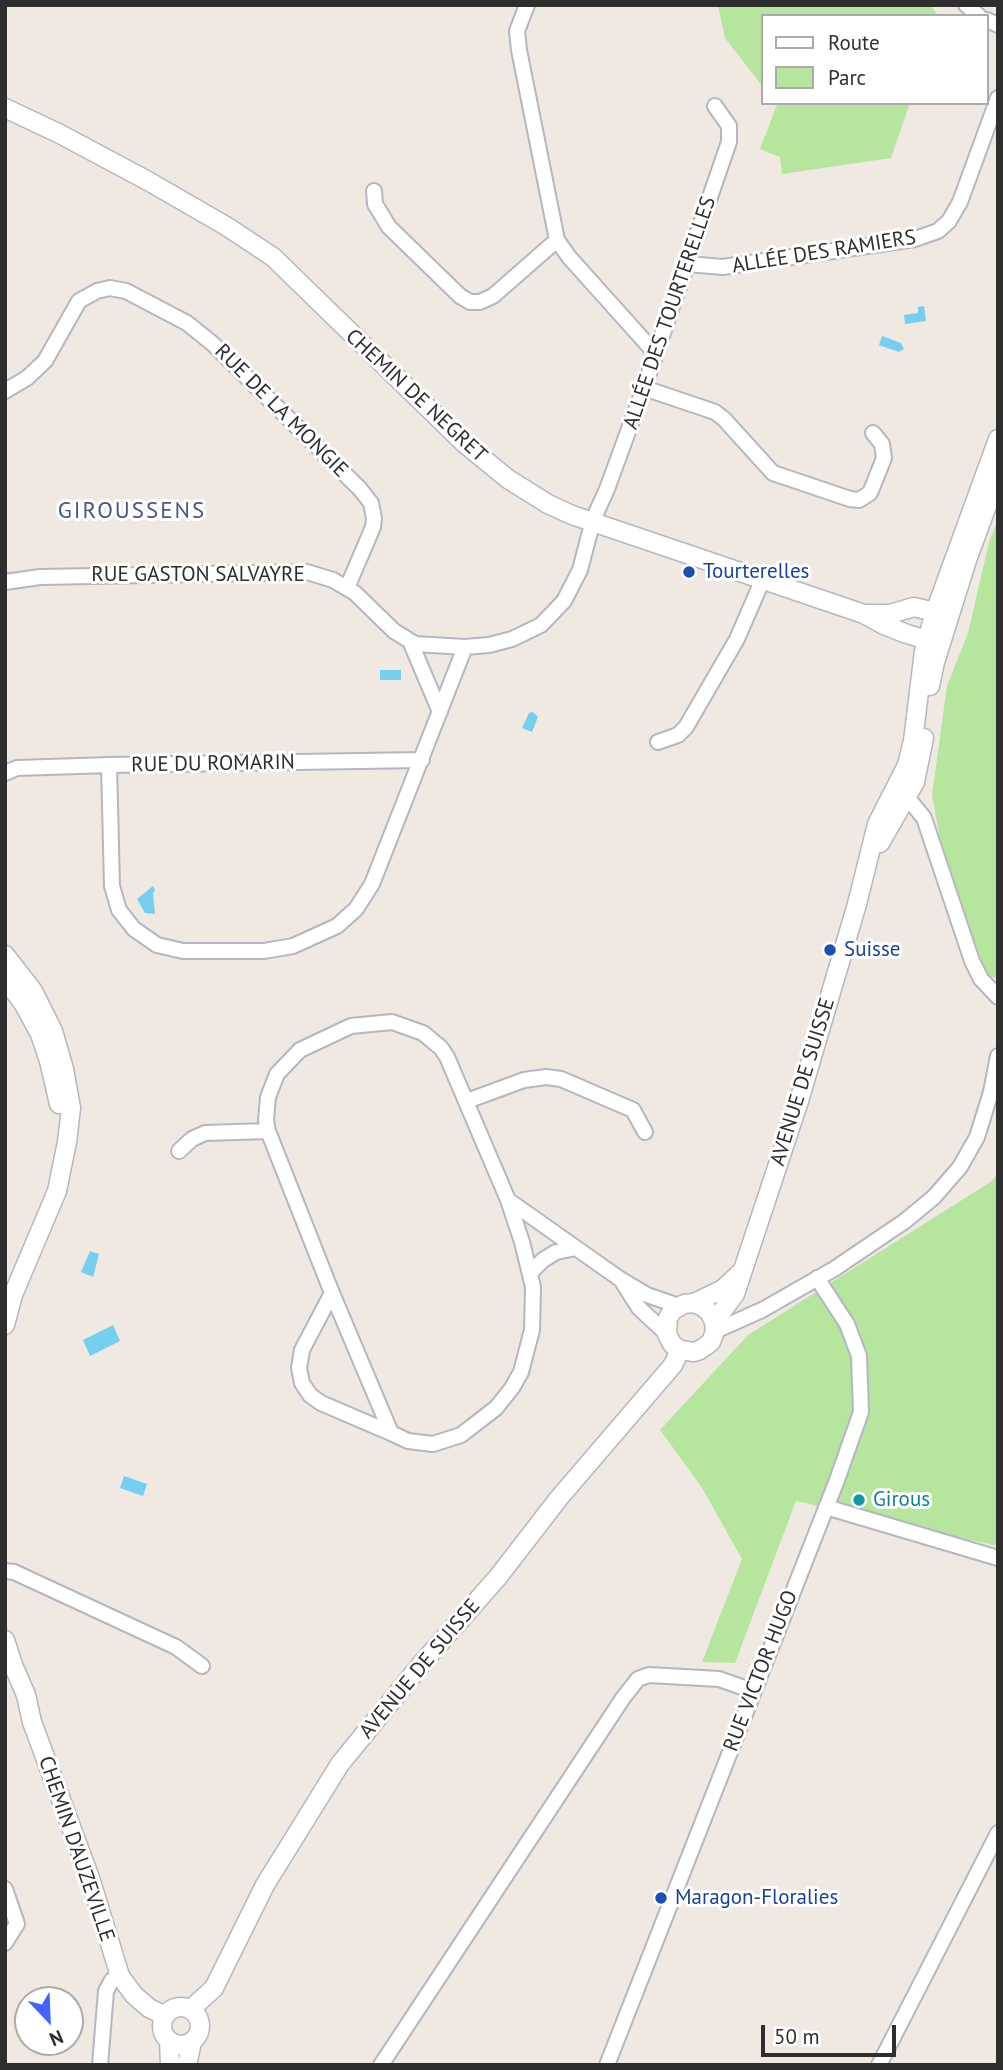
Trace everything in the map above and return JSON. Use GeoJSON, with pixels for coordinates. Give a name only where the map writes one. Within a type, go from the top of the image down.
{"type":"FeatureCollection","features":[{"type":"Feature","properties":{"kind":"street"},"geometry":{"type":"LineString","coordinates":[[527,5],[517,31],[519,50],[557,240],[656,354]]}},
{"type":"Feature","properties":{"kind":"street","name":"ALLÉE DES RAMIERS"},"geometry":{"type":"LineString","coordinates":[[687,264],[723,267],[915,239],[932,234],[955,214],[998,98]]}},
{"type":"Feature","properties":{"kind":"street","name":"ALLÉE DES TOURTERELLES"},"geometry":{"type":"LineString","coordinates":[[410,641],[424,645],[465,647],[500,643],[541,625],[557,610],[570,591],[580,570],[593,520],[644,388],[729,142],[729,126],[715,106]]}},
{"type":"Feature","properties":{"kind":"street","name":"CHEMIN DE NEGRET"},"geometry":{"type":"LineString","coordinates":[[5,108],[61,134],[148,181],[264,251],[447,428],[508,480],[548,504],[572,515],[864,614],[884,625],[928,640]]}},
{"type":"Feature","properties":{"kind":"street"},"geometry":{"type":"LineString","coordinates":[[374,191],[375,204],[389,227],[460,296],[470,302],[484,301],[493,296],[557,240]]}},
{"type":"Feature","properties":{"kind":"street","name":"RUE DE LA MONGIE"},"geometry":{"type":"LineString","coordinates":[[5,391],[27,378],[45,361],[79,301],[90,293],[103,289],[126,292],[187,323],[201,333],[366,496],[373,510],[373,527],[347,588]]}},
{"type":"Feature","properties":{"kind":"street"},"geometry":{"type":"LineString","coordinates":[[644,388],[715,412],[773,473],[850,499],[863,498],[870,492],[884,458],[882,444],[873,433]]}},
{"type":"Feature","properties":{"kind":"street","name":"AVENUE DE SUISSE"},"geometry":{"type":"LineString","coordinates":[[191,2009],[214,1988],[265,1885],[340,1764],[424,1661],[498,1577],[559,1498],[673,1365],[680,1350],[694,1352],[711,1342],[715,1327],[735,1294],[799,1101],[860,893],[877,824],[910,753],[935,612],[998,439]]}},
{"type":"Feature","properties":{"kind":"street","name":"AVENUE DE SUISSE"},"geometry":{"type":"LineString","coordinates":[[860,893],[887,828],[907,797],[919,768],[930,683],[945,628],[998,476]]}},
{"type":"Feature","properties":{"kind":"street","name":"RUE GASTON SALVAYRE"},"geometry":{"type":"LineString","coordinates":[[5,582],[40,577],[307,572],[323,576],[347,588],[394,631],[410,641]]}},
{"type":"Feature","properties":{"kind":"street"},"geometry":{"type":"LineString","coordinates":[[657,742],[678,735],[686,727],[737,639],[763,579]]}},
{"type":"Feature","properties":{"kind":"street","name":"CHEMIN DE NEGRET"},"geometry":{"type":"LineString","coordinates":[[864,614],[890,614],[914,607],[935,612]]}},
{"type":"Feature","properties":{"kind":"street"},"geometry":{"type":"LineString","coordinates":[[928,640],[945,628],[935,612]]}},
{"type":"Feature","properties":{"kind":"street"},"geometry":{"type":"LineString","coordinates":[[410,641],[440,712]]}},
{"type":"Feature","properties":{"kind":"street"},"geometry":{"type":"LineString","coordinates":[[109,765],[114,899],[125,919],[145,938],[169,949],[197,952],[264,951],[303,942],[337,926],[356,909],[377,876],[465,647]]}},
{"type":"Feature","properties":{"kind":"street","name":"RUE DU ROMARIN"},"geometry":{"type":"LineString","coordinates":[[5,774],[17,768],[422,760]]}},
{"type":"Feature","properties":{"kind":"street"},"geometry":{"type":"LineString","coordinates":[[888,800],[907,797],[924,818],[976,970],[986,986],[998,997]]}},
{"type":"Feature","properties":{"kind":"street"},"geometry":{"type":"LineString","coordinates":[[5,955],[33,990],[53,1031],[71,1108],[57,1191],[13,1295],[5,1325]]}},
{"type":"Feature","properties":{"kind":"street"},"geometry":{"type":"LineString","coordinates":[[5,979],[23,1003],[40,1034],[49,1061],[67,1142]]}},
{"type":"Feature","properties":{"kind":"street"},"geometry":{"type":"LineString","coordinates":[[332,1293],[302,1350],[299,1363],[302,1383],[310,1395],[321,1403],[391,1433],[416,1443],[440,1443],[471,1429],[496,1408],[512,1388],[530,1342],[534,1315],[530,1273],[508,1199],[467,1101],[447,1057],[430,1038],[392,1022],[351,1026],[300,1050],[277,1074],[268,1097],[266,1120],[332,1293],[391,1433]]}},
{"type":"Feature","properties":{"kind":"street"},"geometry":{"type":"LineString","coordinates":[[508,1199],[620,1279],[647,1295],[703,1307],[710,1313],[715,1327],[762,1310],[817,1278],[905,1221],[934,1197],[960,1167],[977,1137],[991,1092],[998,1056]]}},
{"type":"Feature","properties":{"kind":"street"},"geometry":{"type":"LineString","coordinates":[[467,1101],[524,1080],[546,1077],[561,1079],[633,1110],[645,1132]]}},
{"type":"Feature","properties":{"kind":"street"},"geometry":{"type":"LineString","coordinates":[[179,1151],[192,1139],[205,1133],[268,1131]]}},
{"type":"Feature","properties":{"kind":"street"},"geometry":{"type":"LineString","coordinates":[[530,1273],[556,1252],[576,1248]]}},
{"type":"Feature","properties":{"kind":"street"},"geometry":{"type":"LineString","coordinates":[[667,1335],[668,1318],[686,1305],[723,1289],[743,1270]]}},
{"type":"Feature","properties":{"kind":"street","name":"RUE VICTOR HUGO"},"geometry":{"type":"LineString","coordinates":[[607,2065],[861,1412],[859,1356],[846,1324],[817,1278]]}},
{"type":"Feature","properties":{"kind":"street"},"geometry":{"type":"LineString","coordinates":[[620,1279],[639,1308],[680,1350]]}},
{"type":"Feature","properties":{"kind":"street"},"geometry":{"type":"LineString","coordinates":[[826,1507],[998,1558]]}},
{"type":"Feature","properties":{"kind":"street"},"geometry":{"type":"LineString","coordinates":[[5,1571],[14,1572],[176,1647],[202,1666]]}},
{"type":"Feature","properties":{"kind":"street","name":"CHEMIN D'AUZEVILLE"},"geometry":{"type":"LineString","coordinates":[[6,1644],[90,1878],[120,1976],[134,1995],[149,2008],[165,2016]]}},
{"type":"Feature","properties":{"kind":"street"},"geometry":{"type":"LineString","coordinates":[[381,2065],[638,1679],[649,1675],[719,1679],[753,1691]]}},
{"type":"Feature","properties":{"kind":"street","name":"CHEMIN D'AUZEVILLE"},"geometry":{"type":"LineString","coordinates":[[5,1680],[32,1722]]}},
{"type":"Feature","properties":{"kind":"street"},"geometry":{"type":"LineString","coordinates":[[879,2065],[998,1833]]}},
{"type":"Feature","properties":{"kind":"street"},"geometry":{"type":"LineString","coordinates":[[5,1889],[17,1924],[5,1942]]}},
{"type":"Feature","properties":{"kind":"street"},"geometry":{"type":"LineString","coordinates":[[100,2065],[106,1991],[112,1980],[120,1976]]}},
{"type":"Feature","properties":{"kind":"street"},"geometry":{"type":"LineString","coordinates":[[187,2065],[192,2042],[200,2029],[200,2021],[191,2009],[173,2008],[165,2016],[162,2025],[164,2033],[169,2040],[181,2045],[192,2042]]}},
{"type":"Feature","properties":{"kind":"street"},"geometry":{"type":"LineString","coordinates":[[169,2040],[170,2065]]}},
{"type":"Feature","properties":{"kind":"green space"},"geometry":{"type":"Polygon","coordinates":[[[718,5],[931,5],[937,14],[762,14],[762,86],[725,38],[718,5]]]}},
{"type":"Feature","properties":{"kind":"green space"},"geometry":{"type":"Polygon","coordinates":[[[777,105],[909,105],[891,158],[782,174],[780,157],[760,149],[777,105]]]}},
{"type":"Feature","properties":{"kind":"green space"},"geometry":{"type":"Polygon","coordinates":[[[998,519],[998,978],[985,976],[942,850],[932,795],[947,686],[968,633],[989,542],[998,519]]]}},
{"type":"Feature","properties":{"kind":"green space"},"geometry":{"type":"Polygon","coordinates":[[[998,1173],[998,1546],[796,1501],[735,1663],[702,1662],[742,1559],[701,1486],[660,1430],[748,1335],[992,1181],[998,1173]]]}},
{"type":"Feature","properties":{"kind":"water"},"geometry":{"type":"Polygon","coordinates":[[[924,306],[926,321],[905,324],[904,315],[918,313],[918,307],[924,306]]]}},
{"type":"Feature","properties":{"kind":"water"},"geometry":{"type":"Polygon","coordinates":[[[882,336],[901,343],[904,349],[899,352],[879,345],[882,336]]]}},
{"type":"Feature","properties":{"kind":"water"},"geometry":{"type":"Polygon","coordinates":[[[380,670],[401,670],[401,680],[380,680],[380,670]]]}},
{"type":"Feature","properties":{"kind":"water"},"geometry":{"type":"Polygon","coordinates":[[[533,712],[538,717],[532,732],[522,728],[529,713],[533,712]]]}},
{"type":"Feature","properties":{"kind":"water"},"geometry":{"type":"Polygon","coordinates":[[[153,886],[155,914],[145,913],[137,899],[153,886]]]}},
{"type":"Feature","properties":{"kind":"water"},"geometry":{"type":"Polygon","coordinates":[[[90,1251],[99,1254],[93,1277],[81,1272],[90,1251]]]}},
{"type":"Feature","properties":{"kind":"water"},"geometry":{"type":"Polygon","coordinates":[[[113,1325],[120,1341],[90,1356],[83,1340],[113,1325]]]}},
{"type":"Feature","properties":{"kind":"water"},"geometry":{"type":"Polygon","coordinates":[[[124,1476],[147,1484],[143,1496],[120,1488],[124,1476]]]}},
{"type":"Feature","properties":{"kind":"place","name":"Tourterelles"},"geometry":{"type":"Point","coordinates":[689,572]}},
{"type":"Feature","properties":{"kind":"place","name":"Suisse"},"geometry":{"type":"Point","coordinates":[830,950]}},
{"type":"Feature","properties":{"kind":"place","name":"Girous"},"geometry":{"type":"Point","coordinates":[859,1500]}},
{"type":"Feature","properties":{"kind":"place","name":"Maragon-Floralies"},"geometry":{"type":"Point","coordinates":[661,1898]}},
{"type":"Feature","properties":{"kind":"district","name":"GIROUSSENS"},"geometry":{"type":"Point","coordinates":[132,511]}}]}
